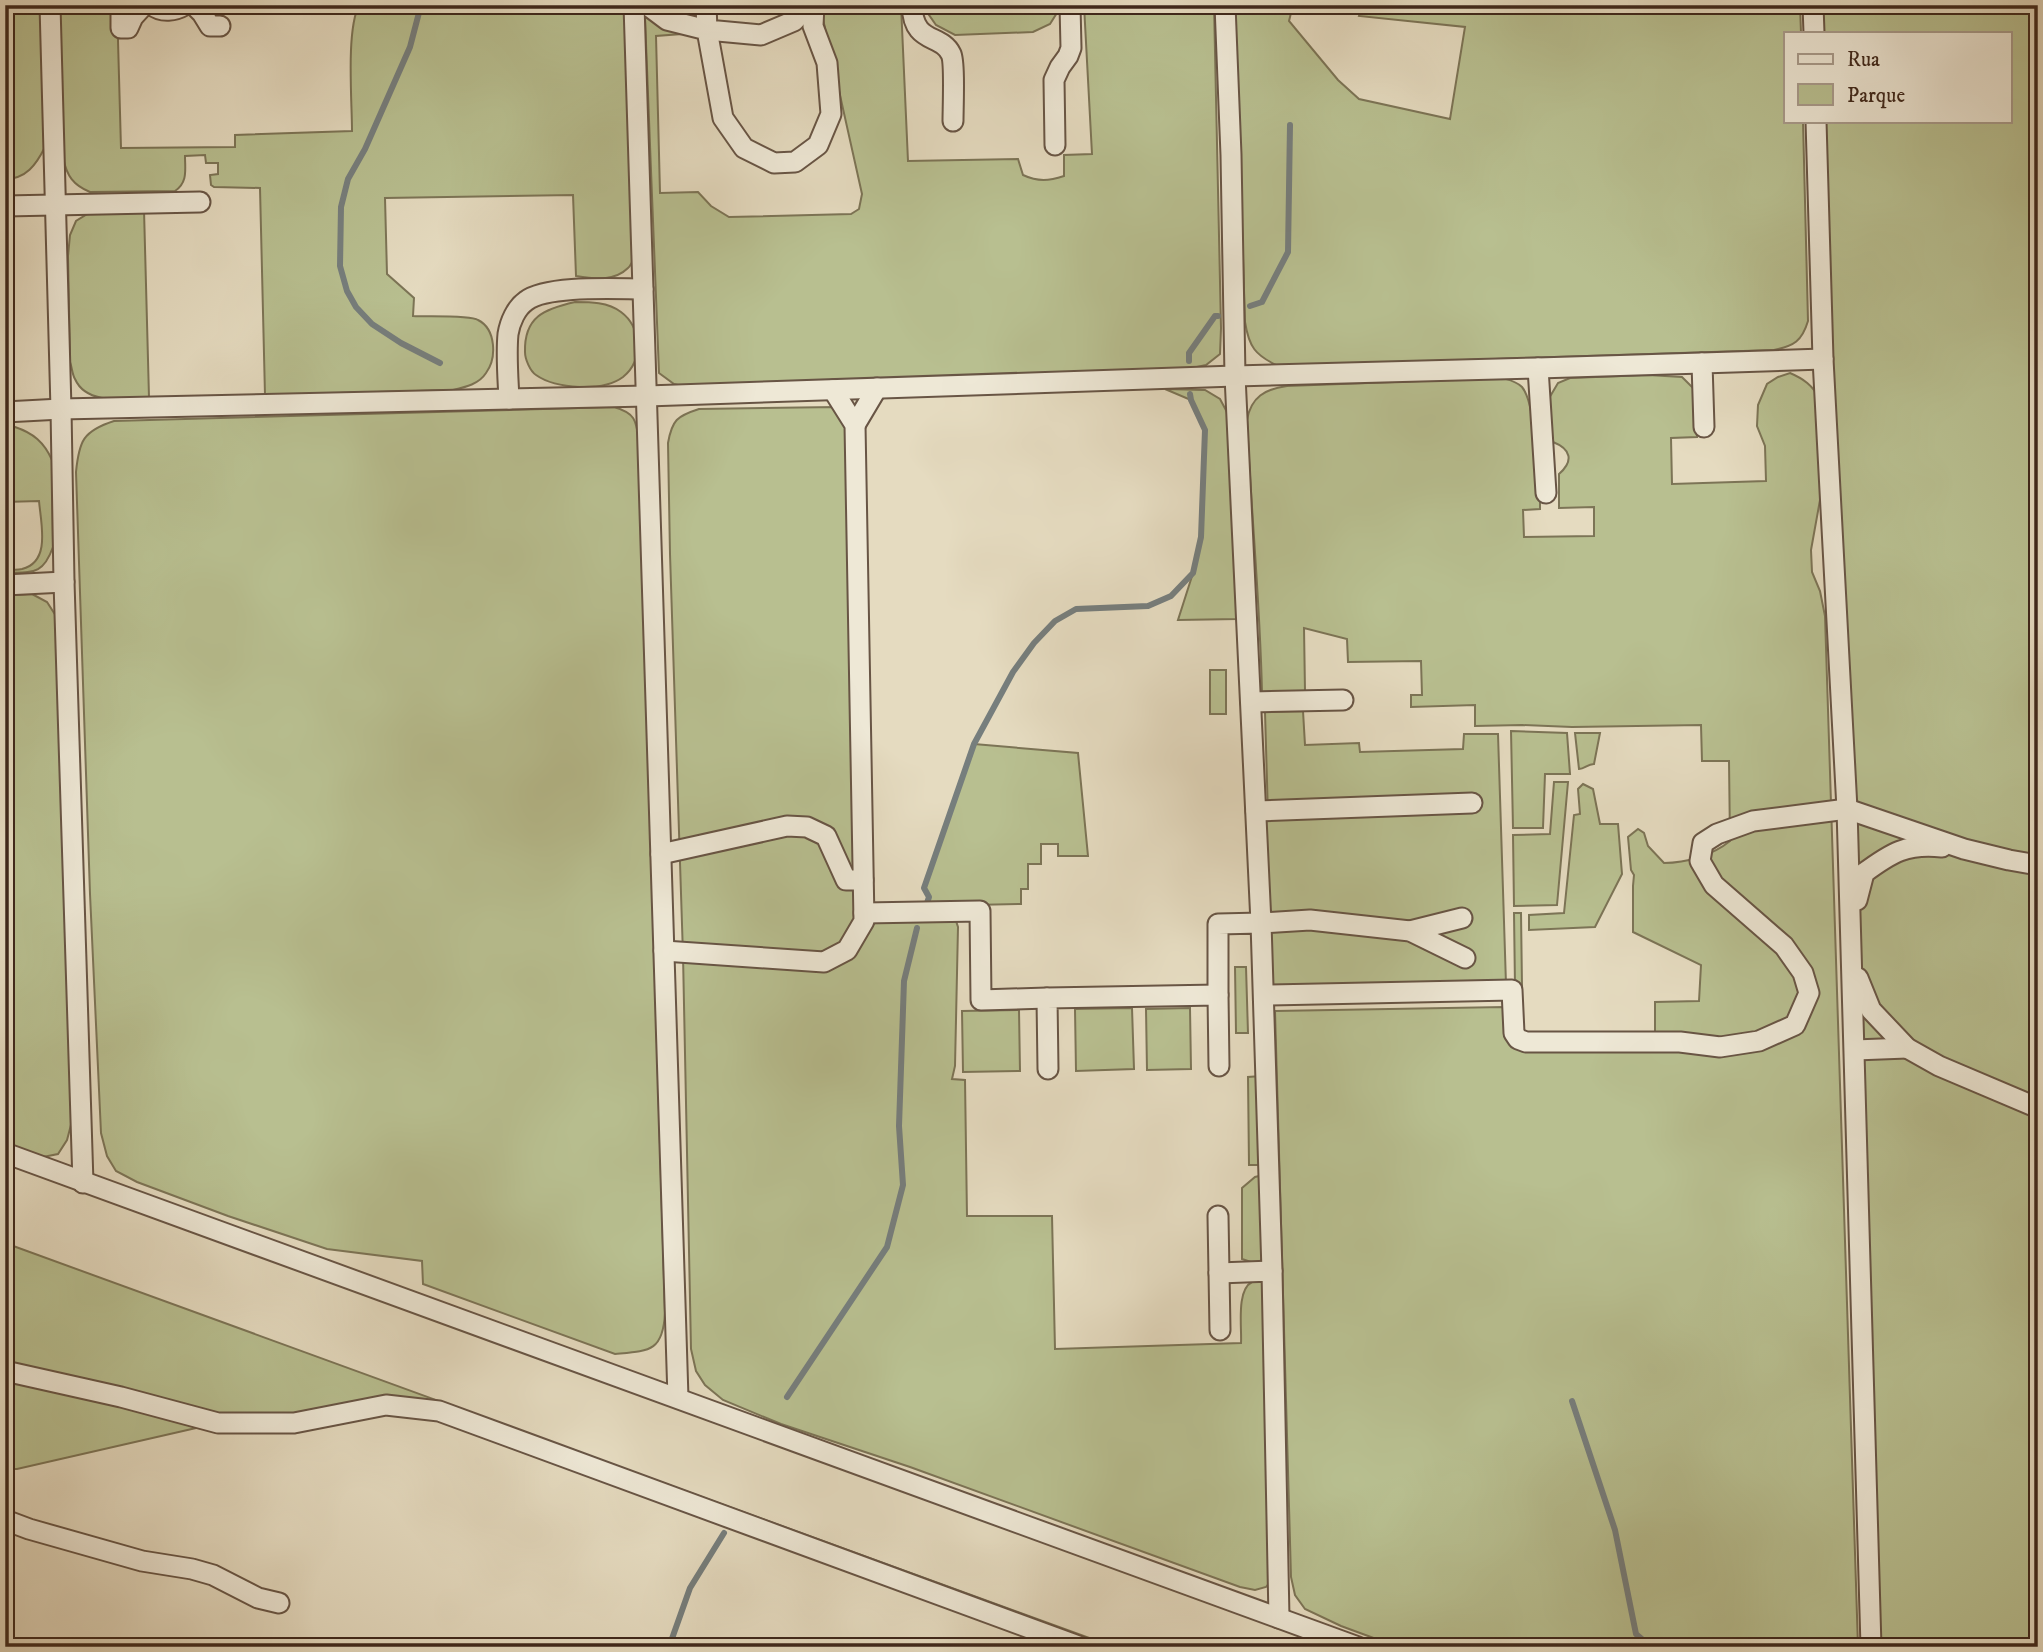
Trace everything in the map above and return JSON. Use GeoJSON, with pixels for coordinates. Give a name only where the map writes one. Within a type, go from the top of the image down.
{"type":"FeatureCollection","features":[{"type":"Feature","properties":{"kind":"lane"},"geometry":{"type":"LineString","coordinates":[[50,5],[64,582],[83,1182]]}},
{"type":"Feature","properties":{"kind":"lane"},"geometry":{"type":"LineString","coordinates":[[121,5],[121,29],[128,29],[132,17],[144,5]]}},
{"type":"Feature","properties":{"kind":"lane"},"geometry":{"type":"LineString","coordinates":[[194,5],[210,26],[220,26]]}},
{"type":"Feature","properties":{"kind":"lane"},"geometry":{"type":"LineString","coordinates":[[634,5],[678,1398]]}},
{"type":"Feature","properties":{"kind":"lane"},"geometry":{"type":"LineString","coordinates":[[647,5],[667,20],[707,30],[761,35],[794,21],[811,5]]}},
{"type":"Feature","properties":{"kind":"lane"},"geometry":{"type":"LineString","coordinates":[[706,5],[707,30],[723,118],[744,148],[774,163],[795,162],[818,145],[831,114],[827,63],[813,26],[811,5]]}},
{"type":"Feature","properties":{"kind":"lane"},"geometry":{"type":"LineString","coordinates":[[912,5],[912,17],[916,26],[952,55],[953,121]]}},
{"type":"Feature","properties":{"kind":"lane"},"geometry":{"type":"LineString","coordinates":[[1055,145],[1055,80],[1071,48],[1070,5]]}},
{"type":"Feature","properties":{"kind":"lane"},"geometry":{"type":"LineString","coordinates":[[1225,5],[1235,376],[1264,995],[1279,1618]]}},
{"type":"Feature","properties":{"kind":"lane"},"geometry":{"type":"LineString","coordinates":[[1813,5],[1814,32]]}},
{"type":"Feature","properties":{"kind":"lane"},"geometry":{"type":"LineString","coordinates":[[1816,122],[1824,359],[1852,944],[1871,1647]]}},
{"type":"Feature","properties":{"kind":"lane"},"geometry":{"type":"LineString","coordinates":[[5,206],[200,202]]}},
{"type":"Feature","properties":{"kind":"lane"},"geometry":{"type":"LineString","coordinates":[[509,399],[508,332],[515,313],[526,300],[545,293],[571,290],[643,289]]}},
{"type":"Feature","properties":{"kind":"lane"},"geometry":{"type":"LineString","coordinates":[[5,412],[647,396],[1824,359]]}},
{"type":"Feature","properties":{"kind":"lane"},"geometry":{"type":"LineString","coordinates":[[1702,363],[1704,427]]}},
{"type":"Feature","properties":{"kind":"lane"},"geometry":{"type":"LineString","coordinates":[[1538,368],[1546,493]]}},
{"type":"Feature","properties":{"kind":"lane"},"geometry":{"type":"LineString","coordinates":[[855,425],[877,388]]}},
{"type":"Feature","properties":{"kind":"lane"},"geometry":{"type":"LineString","coordinates":[[664,951],[824,962],[847,950],[864,921],[855,425],[833,390]]}},
{"type":"Feature","properties":{"kind":"lane"},"geometry":{"type":"LineString","coordinates":[[5,585],[64,582]]}},
{"type":"Feature","properties":{"kind":"lane"},"geometry":{"type":"LineString","coordinates":[[1251,702],[1343,700]]}},
{"type":"Feature","properties":{"kind":"lane"},"geometry":{"type":"LineString","coordinates":[[1256,811],[1472,803]]}},
{"type":"Feature","properties":{"kind":"lane"},"geometry":{"type":"LineString","coordinates":[[1264,995],[1512,990],[1514,1033],[1518,1039],[1526,1042],[1680,1042],[1720,1047],[1759,1041],[1795,1025],[1810,993],[1803,973],[1784,946],[1714,885],[1700,861],[1703,843],[1717,834],[1753,821],[1847,808],[1964,849]]}},
{"type":"Feature","properties":{"kind":"lane"},"geometry":{"type":"LineString","coordinates":[[661,854],[787,826],[807,827],[826,836],[846,880],[863,880]]}},
{"type":"Feature","properties":{"kind":"lane"},"geometry":{"type":"LineString","coordinates":[[2038,865],[1964,849],[1922,845],[1890,854],[1864,873],[1856,906],[1852,944],[1858,979],[1871,1010],[1907,1048],[1939,1066],[2038,1108]]}},
{"type":"Feature","properties":{"kind":"lane"},"geometry":{"type":"LineString","coordinates":[[864,913],[980,911],[981,1000],[1218,995]]}},
{"type":"Feature","properties":{"kind":"lane"},"geometry":{"type":"LineString","coordinates":[[1219,1066],[1218,924],[1310,920],[1409,931],[1462,918]]}},
{"type":"Feature","properties":{"kind":"lane"},"geometry":{"type":"LineString","coordinates":[[1409,931],[1465,958]]}},
{"type":"Feature","properties":{"kind":"lane"},"geometry":{"type":"LineString","coordinates":[[1047,998],[1048,1069]]}},
{"type":"Feature","properties":{"kind":"lane"},"geometry":{"type":"LineString","coordinates":[[1855,1050],[1907,1048]]}},
{"type":"Feature","properties":{"kind":"lane"},"geometry":{"type":"LineString","coordinates":[[5,1153],[1358,1647]]}},
{"type":"Feature","properties":{"kind":"lane"},"geometry":{"type":"LineString","coordinates":[[1218,1216],[1220,1330]]}},
{"type":"Feature","properties":{"kind":"lane"},"geometry":{"type":"LineString","coordinates":[[1219,1273],[1272,1271]]}},
{"type":"Feature","properties":{"kind":"lane"},"geometry":{"type":"LineString","coordinates":[[5,1371],[121,1396],[218,1423],[294,1423],[386,1405],[439,1411],[1081,1647]]}},
{"type":"Feature","properties":{"kind":"lane"},"geometry":{"type":"LineString","coordinates":[[5,1520],[142,1561],[213,1575],[258,1598],[279,1603]]}},
{"type":"Feature","properties":{"kind":"green space"},"geometry":{"type":"Polygon","coordinates":[[[5,5],[41,5],[45,147],[38,160],[25,174],[5,179],[5,5]]]}},
{"type":"Feature","properties":{"kind":"green space"},"geometry":{"type":"Polygon","coordinates":[[[62,5],[117,5],[121,148],[235,147],[235,135],[352,131],[351,48],[352,31],[359,5],[626,5],[636,252],[633,261],[616,276],[576,276],[573,195],[385,198],[387,274],[414,298],[413,316],[466,317],[478,320],[488,330],[493,344],[490,367],[476,382],[453,390],[265,395],[260,188],[214,187],[211,185],[210,175],[218,174],[218,163],[206,163],[205,155],[185,156],[184,180],[175,191],[90,192],[75,183],[63,158],[59,18],[62,5]]]}},
{"type":"Feature","properties":{"kind":"green space"},"geometry":{"type":"Polygon","coordinates":[[[648,5],[696,5],[698,12],[682,34],[656,36],[660,193],[698,192],[711,206],[729,217],[851,214],[859,209],[862,194],[823,19],[823,5],[901,5],[908,161],[1018,159],[1023,175],[1044,180],[1064,176],[1064,155],[1092,154],[1084,5],[1214,5],[1220,354],[1206,365],[1183,370],[690,388],[674,384],[659,373],[645,18],[648,5]]]}},
{"type":"Feature","properties":{"kind":"green space"},"geometry":{"type":"Polygon","coordinates":[[[926,5],[1059,5],[1060,8],[1050,24],[1033,32],[955,35],[936,25],[927,12],[926,5]]]}},
{"type":"Feature","properties":{"kind":"green space"},"geometry":{"type":"Polygon","coordinates":[[[1235,5],[1293,5],[1289,21],[1338,80],[1359,99],[1450,119],[1465,27],[1359,16],[1363,5],[1800,5],[1801,32],[1784,32],[1784,122],[1803,122],[1808,321],[1800,338],[1787,347],[1774,350],[1278,366],[1254,349],[1245,322],[1235,5]]]}},
{"type":"Feature","properties":{"kind":"green space"},"geometry":{"type":"Polygon","coordinates":[[[1813,5],[2038,5],[2038,1647],[1871,1647],[1816,122],[2011,122],[2011,32],[1814,32],[1813,5]]]}},
{"type":"Feature","properties":{"kind":"green space"},"geometry":{"type":"Polygon","coordinates":[[[144,210],[149,397],[97,397],[81,388],[74,377],[70,362],[70,235],[76,221],[89,213],[144,210]]]}},
{"type":"Feature","properties":{"kind":"green space"},"geometry":{"type":"Polygon","coordinates":[[[575,302],[605,304],[628,318],[636,335],[637,353],[630,370],[623,377],[592,387],[567,386],[545,380],[530,368],[525,355],[528,330],[532,323],[545,312],[575,302]]]}},
{"type":"Feature","properties":{"kind":"green space"},"geometry":{"type":"Polygon","coordinates":[[[1790,373],[1807,383],[1820,399],[1820,500],[1811,550],[1812,572],[1820,591],[1825,616],[1858,1647],[1398,1647],[1341,1626],[1305,1609],[1295,1595],[1291,1577],[1275,1011],[1504,1007],[1504,1036],[1655,1033],[1655,1002],[1699,1001],[1701,965],[1633,932],[1634,875],[1631,870],[1628,837],[1638,829],[1644,833],[1648,846],[1664,863],[1699,857],[1730,841],[1729,761],[1702,761],[1701,725],[1475,726],[1475,705],[1411,707],[1411,695],[1422,695],[1421,661],[1348,662],[1347,639],[1304,628],[1305,691],[1262,692],[1247,420],[1249,412],[1260,396],[1272,389],[1287,386],[1502,378],[1512,381],[1522,387],[1527,396],[1537,458],[1540,509],[1523,510],[1524,537],[1594,536],[1594,507],[1559,508],[1559,474],[1567,464],[1568,456],[1564,448],[1553,442],[1548,429],[1548,400],[1558,383],[1570,378],[1648,375],[1682,377],[1693,388],[1697,437],[1671,438],[1672,484],[1766,481],[1765,446],[1757,426],[1758,405],[1767,384],[1790,373]]]}},
{"type":"Feature","properties":{"kind":"green space"},"geometry":{"type":"Polygon","coordinates":[[[1165,389],[1205,390],[1220,399],[1228,414],[1237,619],[1178,620],[1201,537],[1205,430],[1191,400],[1165,389]]]}},
{"type":"Feature","properties":{"kind":"green space"},"geometry":{"type":"Polygon","coordinates":[[[614,407],[633,418],[639,440],[665,1313],[661,1335],[652,1347],[637,1352],[615,1354],[423,1284],[422,1261],[327,1249],[228,1216],[137,1182],[116,1171],[107,1156],[101,1133],[76,472],[81,445],[89,433],[114,421],[614,407]]]}},
{"type":"Feature","properties":{"kind":"green space"},"geometry":{"type":"Polygon","coordinates":[[[837,407],[847,425],[863,551],[874,918],[956,921],[958,927],[955,1066],[952,1079],[965,1080],[967,1216],[1052,1216],[1055,1349],[1241,1343],[1244,1293],[1252,1282],[1264,1280],[1272,1579],[1266,1587],[1255,1590],[1240,1587],[910,1467],[781,1424],[723,1400],[705,1385],[696,1371],[691,1349],[668,443],[671,429],[677,420],[699,409],[837,407]]]}},
{"type":"Feature","properties":{"kind":"green space"},"geometry":{"type":"Polygon","coordinates":[[[15,427],[37,439],[52,460],[53,547],[45,563],[36,570],[6,573],[5,570],[22,569],[31,565],[37,559],[42,541],[39,501],[5,502],[5,428],[15,427]]]}},
{"type":"Feature","properties":{"kind":"green space"},"geometry":{"type":"Polygon","coordinates":[[[32,594],[47,602],[56,616],[72,1121],[67,1140],[58,1154],[43,1157],[5,1144],[5,602],[15,595],[32,594]]]}},
{"type":"Feature","properties":{"kind":"green space"},"geometry":{"type":"Polygon","coordinates":[[[1210,670],[1226,670],[1226,714],[1210,714],[1210,670]]]}},
{"type":"Feature","properties":{"kind":"green space"},"geometry":{"type":"Polygon","coordinates":[[[1303,711],[1305,745],[1359,743],[1360,752],[1463,749],[1464,734],[1498,734],[1506,984],[1271,989],[1263,816],[1268,816],[1265,712],[1303,711]]]}},
{"type":"Feature","properties":{"kind":"green space"},"geometry":{"type":"Polygon","coordinates":[[[1511,731],[1567,733],[1570,774],[1545,774],[1543,828],[1513,828],[1511,731]]]}},
{"type":"Feature","properties":{"kind":"green space"},"geometry":{"type":"Polygon","coordinates":[[[1575,733],[1600,733],[1594,764],[1579,769],[1575,733]]]}},
{"type":"Feature","properties":{"kind":"green space"},"geometry":{"type":"Polygon","coordinates":[[[974,744],[1078,753],[1088,856],[1058,856],[1058,844],[1041,844],[1041,864],[1028,864],[1028,889],[1021,889],[1021,904],[926,906],[929,897],[924,888],[974,744]]]}},
{"type":"Feature","properties":{"kind":"green space"},"geometry":{"type":"Polygon","coordinates":[[[1554,782],[1568,782],[1557,905],[1514,906],[1513,835],[1550,834],[1554,782]]]}},
{"type":"Feature","properties":{"kind":"green space"},"geometry":{"type":"Polygon","coordinates":[[[1583,784],[1593,789],[1600,824],[1618,824],[1622,874],[1595,927],[1529,930],[1529,915],[1564,913],[1574,815],[1580,814],[1578,789],[1583,784]]]}},
{"type":"Feature","properties":{"kind":"green space"},"geometry":{"type":"Polygon","coordinates":[[[1514,913],[1521,913],[1522,986],[1515,986],[1514,913]]]}},
{"type":"Feature","properties":{"kind":"green space"},"geometry":{"type":"Polygon","coordinates":[[[1235,967],[1246,967],[1248,1033],[1236,1033],[1235,967]]]}},
{"type":"Feature","properties":{"kind":"green space"},"geometry":{"type":"Polygon","coordinates":[[[1132,1008],[1134,1069],[1076,1071],[1075,1009],[1132,1008]]]}},
{"type":"Feature","properties":{"kind":"green space"},"geometry":{"type":"Polygon","coordinates":[[[1190,1008],[1191,1069],[1147,1070],[1146,1009],[1190,1008]]]}},
{"type":"Feature","properties":{"kind":"green space"},"geometry":{"type":"Polygon","coordinates":[[[1019,1010],[1020,1071],[963,1072],[962,1011],[1019,1010]]]}},
{"type":"Feature","properties":{"kind":"green space"},"geometry":{"type":"Polygon","coordinates":[[[1261,1076],[1263,1165],[1249,1165],[1248,1077],[1261,1076]]]}},
{"type":"Feature","properties":{"kind":"green space"},"geometry":{"type":"Polygon","coordinates":[[[1263,1175],[1264,1258],[1257,1264],[1242,1259],[1242,1188],[1255,1177],[1263,1175]]]}},
{"type":"Feature","properties":{"kind":"green space"},"geometry":{"type":"Polygon","coordinates":[[[5,1243],[1114,1647],[1081,1647],[439,1411],[218,1423],[17,1469],[5,1469],[5,1243]]]}},
{"type":"Feature","properties":{"kind":"waterway"},"geometry":{"type":"LineString","coordinates":[[421,5],[410,47],[365,149],[348,179],[341,207],[340,266],[347,291],[356,307],[372,324],[440,363]]}},
{"type":"Feature","properties":{"kind":"waterway"},"geometry":{"type":"LineString","coordinates":[[1250,306],[1262,302],[1288,252],[1290,125]]}},
{"type":"Feature","properties":{"kind":"waterway"},"geometry":{"type":"LineString","coordinates":[[1189,361],[1189,353],[1215,316],[1218,316]]}},
{"type":"Feature","properties":{"kind":"waterway"},"geometry":{"type":"LineString","coordinates":[[926,906],[929,897],[924,888],[974,744],[1013,672],[1034,643],[1055,621],[1076,609],[1148,606],[1171,596],[1193,573],[1201,537],[1205,430],[1190,394]]}},
{"type":"Feature","properties":{"kind":"waterway"},"geometry":{"type":"LineString","coordinates":[[787,1397],[887,1247],[903,1185],[899,1126],[904,981],[917,928]]}},
{"type":"Feature","properties":{"kind":"waterway"},"geometry":{"type":"LineString","coordinates":[[1572,1401],[1615,1530],[1636,1634],[1651,1647]]}},
{"type":"Feature","properties":{"kind":"waterway"},"geometry":{"type":"LineString","coordinates":[[669,1647],[690,1588],[724,1533]]}}]}
